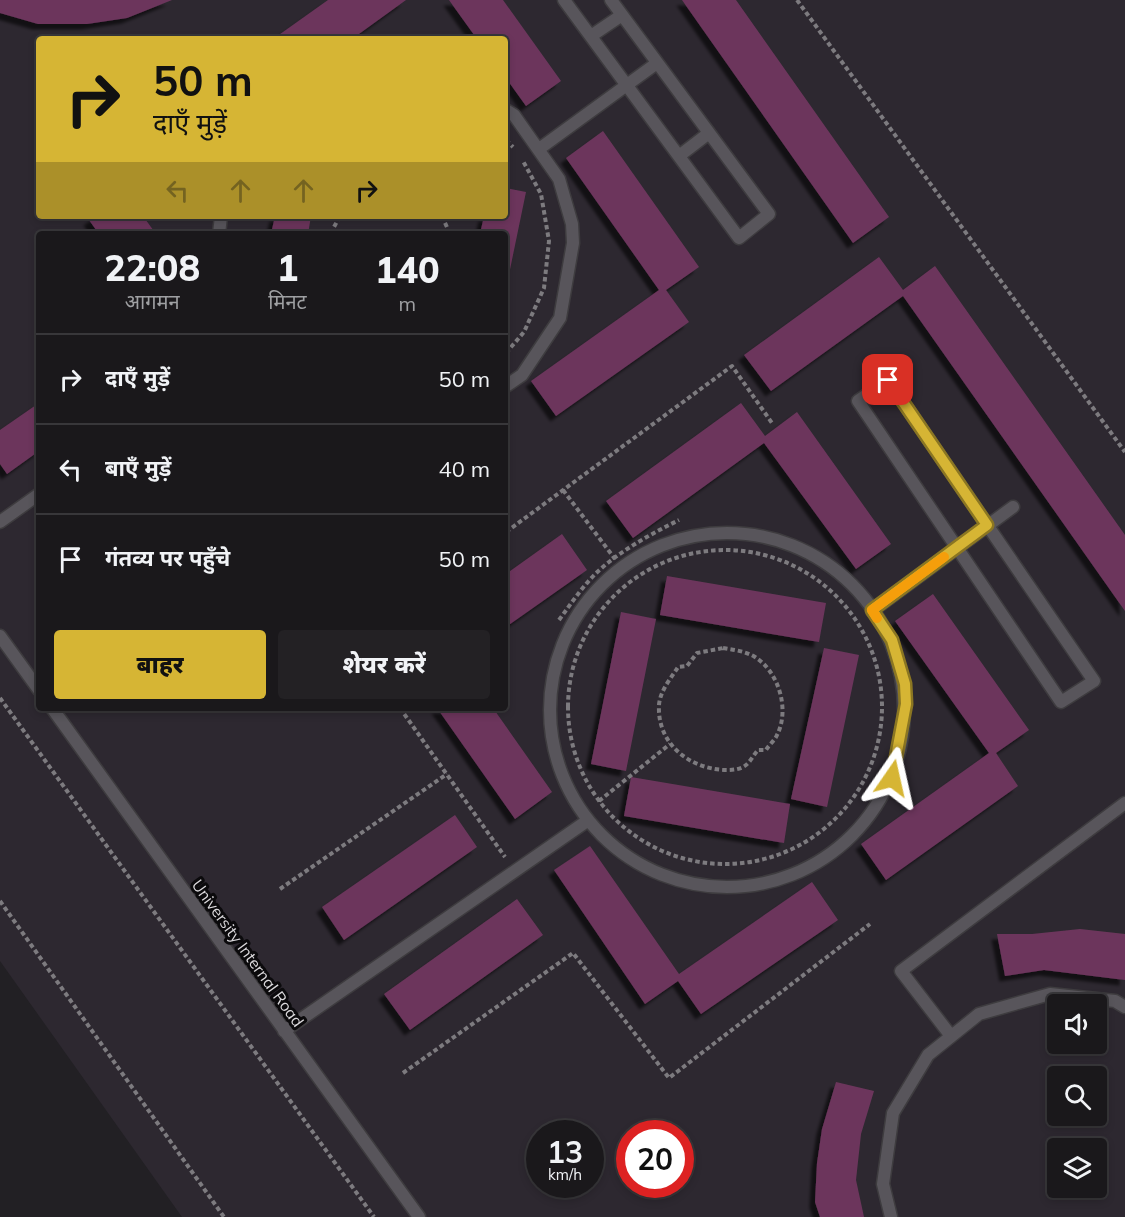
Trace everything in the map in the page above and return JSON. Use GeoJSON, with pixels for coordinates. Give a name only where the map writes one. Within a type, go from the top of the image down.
{"type":"FeatureCollection","features":[{"type":"Feature","properties":{"kind":"lane"},"geometry":{"type":"LineString","coordinates":[[564,0],[739,238],[769,214],[611,0]]}},
{"type":"Feature","properties":{"kind":"lane"},"geometry":{"type":"LineString","coordinates":[[591,36],[622,15]]}},
{"type":"Feature","properties":{"kind":"lane"},"geometry":{"type":"LineString","coordinates":[[538,149],[657,63]]}},
{"type":"Feature","properties":{"kind":"lane"},"geometry":{"type":"LineString","coordinates":[[508,111],[514,115],[560,179],[572,224],[573,243],[560,318],[522,375],[508,385]]}},
{"type":"Feature","properties":{"kind":"lane"},"geometry":{"type":"LineString","coordinates":[[679,156],[709,133]]}},
{"type":"Feature","properties":{"kind":"lane"},"geometry":{"type":"LineString","coordinates":[[888,380],[987,525],[1094,681],[1061,702],[858,401],[888,380]]}},
{"type":"Feature","properties":{"kind":"lane"},"geometry":{"type":"LineString","coordinates":[[0,522],[36,497]]}},
{"type":"Feature","properties":{"kind":"lane"},"geometry":{"type":"LineString","coordinates":[[872,610],[1013,507]]}},
{"type":"Feature","properties":{"kind":"lane"},"geometry":{"type":"LineString","coordinates":[[715,531],[780,538],[846,576],[892,640],[905,684],[906,704],[892,778],[855,836],[800,874],[728,890],[665,879],[603,840],[587,821],[577,810],[561,780],[546,715],[558,650],[592,592],[643,552],[715,531]]}},
{"type":"Feature","properties":{"kind":"lane"},"geometry":{"type":"LineString","coordinates":[[0,636],[36,686]]}},
{"type":"Feature","properties":{"kind":"lane","name":"University Internal Road"},"geometry":{"type":"LineString","coordinates":[[54,711],[419,1217]]}},
{"type":"Feature","properties":{"kind":"lane"},"geometry":{"type":"LineString","coordinates":[[951,1036],[901,971],[1125,802]]}},
{"type":"Feature","properties":{"kind":"lane"},"geometry":{"type":"LineString","coordinates":[[284,1031],[587,821]]}},
{"type":"Feature","properties":{"kind":"lane"},"geometry":{"type":"LineString","coordinates":[[891,1217],[883,1184],[893,1113],[928,1055],[979,1014],[1050,994],[1115,1001],[1125,1007]]}},
{"type":"Feature","properties":{"kind":"path"},"geometry":{"type":"LineString","coordinates":[[797,0],[1125,452]]}},
{"type":"Feature","properties":{"kind":"path"},"geometry":{"type":"LineString","coordinates":[[508,142],[518,152],[541,194],[549,241],[544,288],[524,332],[508,351]]}},
{"type":"Feature","properties":{"kind":"path"},"geometry":{"type":"LineString","coordinates":[[508,531],[732,366],[772,423]]}},
{"type":"Feature","properties":{"kind":"path"},"geometry":{"type":"LineString","coordinates":[[563,490],[615,559]]}},
{"type":"Feature","properties":{"kind":"path"},"geometry":{"type":"LineString","coordinates":[[559,620],[581,590],[604,566],[644,537],[679,520]]}},
{"type":"Feature","properties":{"kind":"path"},"geometry":{"type":"LineString","coordinates":[[726,550],[766,555],[803,570],[835,594],[861,627],[877,666],[883,708],[877,750],[860,788],[847,805],[834,821],[800,846],[760,861],[718,865],[677,858],[639,840],[607,813],[598,801],[584,780],[571,742],[567,702],[574,662],[597,617],[616,594],[649,570],[686,555],[726,550]]}},
{"type":"Feature","properties":{"kind":"path"},"geometry":{"type":"LineString","coordinates":[[723,648],[739,650],[754,657],[768,668],[778,686],[783,707],[781,722],[777,735],[766,750],[758,750],[746,766],[734,771],[709,769],[689,762],[670,744],[660,726],[659,702],[666,685],[678,667],[687,666],[697,653],[723,648]]}},
{"type":"Feature","properties":{"kind":"path"},"geometry":{"type":"LineString","coordinates":[[0,698],[374,1217]]}},
{"type":"Feature","properties":{"kind":"path"},"geometry":{"type":"LineString","coordinates":[[402,711],[515,871]]}},
{"type":"Feature","properties":{"kind":"path"},"geometry":{"type":"LineString","coordinates":[[598,801],[670,744]]}},
{"type":"Feature","properties":{"kind":"path"},"geometry":{"type":"LineString","coordinates":[[280,889],[447,774]]}},
{"type":"Feature","properties":{"kind":"path"},"geometry":{"type":"LineString","coordinates":[[0,901],[224,1217]]}},
{"type":"Feature","properties":{"kind":"path"},"geometry":{"type":"LineString","coordinates":[[403,1073],[573,953],[669,1078],[870,924]]}},
{"type":"Feature","properties":{"kind":"shaded area"},"geometry":{"type":"Polygon","coordinates":[[[0,0],[1125,0],[1125,1217],[182,1217],[0,961],[0,0]]]}},
{"type":"Feature","properties":{"kind":"building"},"geometry":{"type":"Polygon","coordinates":[[[0,0],[172,0],[127,18],[87,24],[38,24],[0,13],[0,0]]]}},
{"type":"Feature","properties":{"kind":"building"},"geometry":{"type":"Polygon","coordinates":[[[328,0],[406,0],[356,36],[277,36],[328,0]]]}},
{"type":"Feature","properties":{"kind":"building"},"geometry":{"type":"Polygon","coordinates":[[[449,0],[503,0],[561,81],[526,106],[508,81],[508,36],[475,36],[449,0]]]}},
{"type":"Feature","properties":{"kind":"building"},"geometry":{"type":"Polygon","coordinates":[[[682,0],[736,0],[889,217],[853,243],[682,0]]]}},
{"type":"Feature","properties":{"kind":"building"},"geometry":{"type":"Polygon","coordinates":[[[603,131],[699,267],[666,290],[689,322],[556,416],[531,381],[659,290],[566,158],[603,131]]]}},
{"type":"Feature","properties":{"kind":"building"},"geometry":{"type":"Polygon","coordinates":[[[508,188],[526,192],[508,279],[508,231],[481,231],[483,219],[508,219],[508,188]]]}},
{"type":"Feature","properties":{"kind":"building"},"geometry":{"type":"Polygon","coordinates":[[[145,219],[154,231],[97,231],[89,220],[145,219]]]}},
{"type":"Feature","properties":{"kind":"building"},"geometry":{"type":"Polygon","coordinates":[[[274,219],[310,219],[308,231],[272,231],[274,219]]]}},
{"type":"Feature","properties":{"kind":"building"},"geometry":{"type":"Polygon","coordinates":[[[879,257],[903,290],[935,266],[1125,535],[1125,611],[903,296],[771,391],[744,355],[879,257]]]}},
{"type":"Feature","properties":{"kind":"building"},"geometry":{"type":"Polygon","coordinates":[[[741,403],[765,436],[797,412],[891,544],[856,569],[764,443],[633,538],[606,501],[741,403]]]}},
{"type":"Feature","properties":{"kind":"building"},"geometry":{"type":"Polygon","coordinates":[[[36,405],[36,453],[7,474],[0,464],[0,430],[36,405]]]}},
{"type":"Feature","properties":{"kind":"building"},"geometry":{"type":"Polygon","coordinates":[[[562,534],[587,570],[508,626],[508,573],[562,534]]]}},
{"type":"Feature","properties":{"kind":"building"},"geometry":{"type":"Polygon","coordinates":[[[667,576],[826,603],[819,642],[660,615],[667,576]]]}},
{"type":"Feature","properties":{"kind":"building"},"geometry":{"type":"Polygon","coordinates":[[[933,594],[1029,730],[996,753],[1018,786],[886,880],[861,844],[989,753],[895,621],[933,594]]]}},
{"type":"Feature","properties":{"kind":"building"},"geometry":{"type":"Polygon","coordinates":[[[621,612],[656,619],[626,771],[591,764],[621,612]]]}},
{"type":"Feature","properties":{"kind":"building"},"geometry":{"type":"Polygon","coordinates":[[[824,648],[859,655],[827,807],[791,799],[824,648]]]}},
{"type":"Feature","properties":{"kind":"building"},"geometry":{"type":"Polygon","coordinates":[[[439,711],[495,711],[552,792],[515,819],[439,711]]]}},
{"type":"Feature","properties":{"kind":"building"},"geometry":{"type":"Polygon","coordinates":[[[631,777],[790,804],[784,843],[624,816],[631,777]]]}},
{"type":"Feature","properties":{"kind":"building"},"geometry":{"type":"Polygon","coordinates":[[[455,815],[477,847],[344,940],[322,907],[455,815]]]}},
{"type":"Feature","properties":{"kind":"building"},"geometry":{"type":"Polygon","coordinates":[[[590,846],[679,974],[812,882],[838,920],[701,1014],[678,981],[645,1004],[554,870],[590,846]]]}},
{"type":"Feature","properties":{"kind":"building"},"geometry":{"type":"Polygon","coordinates":[[[517,899],[543,935],[410,1030],[384,994],[517,899]]]}},
{"type":"Feature","properties":{"kind":"building"},"geometry":{"type":"Polygon","coordinates":[[[1080,929],[1125,934],[1125,980],[1044,970],[1005,976],[997,934],[1032,934],[1080,929]]]}},
{"type":"Feature","properties":{"kind":"building"},"geometry":{"type":"Polygon","coordinates":[[[836,1082],[874,1091],[861,1134],[856,1180],[864,1217],[820,1217],[815,1202],[822,1129],[836,1082]]]}},
{"type":"Feature","properties":{"kind":"slow traffic"},"geometry":{"type":"LineString","coordinates":[[877,618],[872,610],[944,557]]}},
{"type":"Feature","properties":{"kind":"route"},"geometry":{"type":"LineString","coordinates":[[888,380],[987,525],[872,610],[892,640],[905,684],[906,704],[892,778]]}}]}
